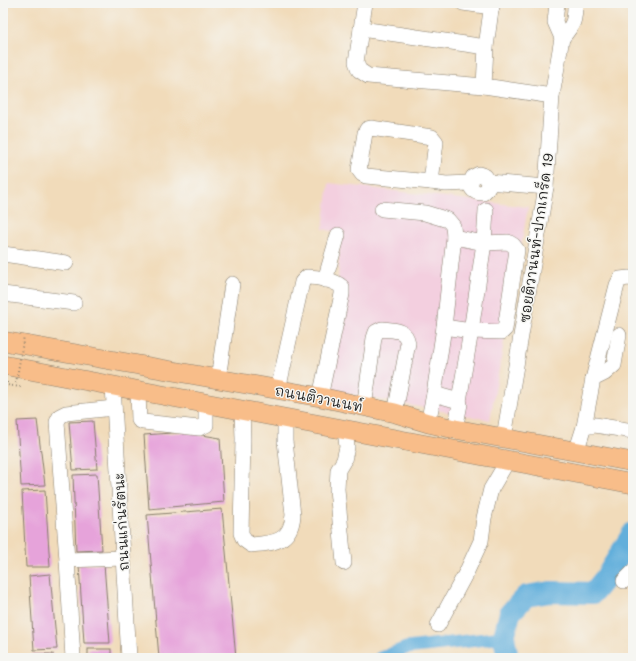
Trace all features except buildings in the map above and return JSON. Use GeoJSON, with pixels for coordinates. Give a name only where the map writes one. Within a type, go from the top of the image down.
{"type":"FeatureCollection","features":[{"type":"Feature","properties":{"kind":"main road","name":"ถนนติวานนท์"},"geometry":{"type":"LineString","coordinates":[[3,341],[320,397],[395,413],[455,429],[633,462]]}},
{"type":"Feature","properties":{"kind":"main road","name":"ถนนติวานนท์"},"geometry":{"type":"LineString","coordinates":[[3,365],[633,484]]}},
{"type":"Feature","properties":{"kind":"street"},"geometry":{"type":"LineString","coordinates":[[365,3],[356,62],[359,70],[368,76],[484,86],[552,96]]}},
{"type":"Feature","properties":{"kind":"street"},"geometry":{"type":"LineString","coordinates":[[463,3],[492,5],[486,47],[484,86]]}},
{"type":"Feature","properties":{"kind":"street","name":"ซอยติวานนท์-ปากเกร็ด 19"},"geometry":{"type":"LineString","coordinates":[[558,3],[555,22],[562,38]]}},
{"type":"Feature","properties":{"kind":"street","name":"ซอยติวานนท์-ปากเกร็ด 19"},"geometry":{"type":"LineString","coordinates":[[504,437],[546,187],[552,96],[562,38],[572,26],[575,14],[575,3]]}},
{"type":"Feature","properties":{"kind":"street"},"geometry":{"type":"LineString","coordinates":[[361,29],[486,47]]}},
{"type":"Feature","properties":{"kind":"street"},"geometry":{"type":"LineString","coordinates":[[431,182],[436,142],[432,137],[371,128],[367,129],[359,170],[366,176],[446,184],[470,183],[472,189],[477,193],[484,193],[488,188],[489,182],[546,187]]}},
{"type":"Feature","properties":{"kind":"street"},"geometry":{"type":"LineString","coordinates":[[382,209],[425,213],[448,220],[453,226],[454,237],[444,327],[428,423]]}},
{"type":"Feature","properties":{"kind":"street"},"geometry":{"type":"LineString","coordinates":[[455,429],[484,243],[486,210]]}},
{"type":"Feature","properties":{"kind":"street"},"geometry":{"type":"LineString","coordinates":[[325,280],[338,235]]}},
{"type":"Feature","properties":{"kind":"street"},"geometry":{"type":"LineString","coordinates":[[444,327],[471,331],[502,332],[505,329],[517,250],[508,242],[484,243],[454,237]]}},
{"type":"Feature","properties":{"kind":"street"},"geometry":{"type":"LineString","coordinates":[[3,254],[66,263]]}},
{"type":"Feature","properties":{"kind":"street"},"geometry":{"type":"LineString","coordinates":[[278,390],[302,282],[307,277],[314,277],[338,283],[342,287],[342,294],[320,397]]}},
{"type":"Feature","properties":{"kind":"street"},"geometry":{"type":"LineString","coordinates":[[576,452],[584,427],[593,379],[617,285],[620,279],[633,279]]}},
{"type":"Feature","properties":{"kind":"street"},"geometry":{"type":"LineString","coordinates":[[218,379],[232,284]]}},
{"type":"Feature","properties":{"kind":"street"},"geometry":{"type":"LineString","coordinates":[[3,294],[74,303]]}},
{"type":"Feature","properties":{"kind":"street"},"geometry":{"type":"LineString","coordinates":[[364,407],[376,332],[382,329],[402,332],[406,336],[408,343],[395,413]]}},
{"type":"Feature","properties":{"kind":"street"},"geometry":{"type":"LineString","coordinates":[[593,379],[614,365],[619,335]]}},
{"type":"Feature","properties":{"kind":"street","name":"ถนนแก่นรัตนะ"},"geometry":{"type":"LineString","coordinates":[[113,386],[129,658]]}},
{"type":"Feature","properties":{"kind":"street"},"geometry":{"type":"LineString","coordinates":[[138,391],[139,420],[144,422],[199,428],[203,427],[206,425],[206,404]]}},
{"type":"Feature","properties":{"kind":"street"},"geometry":{"type":"LineString","coordinates":[[434,394],[459,401]]}},
{"type":"Feature","properties":{"kind":"street"},"geometry":{"type":"LineString","coordinates":[[73,658],[57,422],[60,416],[66,414],[114,408]]}},
{"type":"Feature","properties":{"kind":"street"},"geometry":{"type":"LineString","coordinates":[[242,409],[243,439],[241,533],[244,540],[251,545],[273,543],[285,536],[292,526],[293,514],[285,441],[285,418]]}},
{"type":"Feature","properties":{"kind":"street"},"geometry":{"type":"LineString","coordinates":[[584,427],[595,425],[633,431]]}},
{"type":"Feature","properties":{"kind":"street"},"geometry":{"type":"LineString","coordinates":[[344,563],[337,489],[338,470],[344,460],[347,447],[346,430]]}},
{"type":"Feature","properties":{"kind":"street"},"geometry":{"type":"LineString","coordinates":[[438,625],[481,541],[484,518],[491,488],[508,460]]}},
{"type":"Feature","properties":{"kind":"street"},"geometry":{"type":"LineString","coordinates":[[67,560],[123,558]]}},
{"type":"Feature","properties":{"kind":"path"},"geometry":{"type":"LineString","coordinates":[[20,387],[7,385],[7,382],[16,383],[24,336]]}},
{"type":"Feature","properties":{"kind":"shaded area"},"geometry":{"type":"Polygon","coordinates":[[[329,183],[528,207],[490,420],[322,389],[338,283],[340,233],[323,229],[329,183]]]}},
{"type":"Feature","properties":{"kind":"waterway"},"geometry":{"type":"LineString","coordinates":[[508,658],[504,637],[510,613],[526,596],[550,592],[593,593],[606,577],[633,533]]}},
{"type":"Feature","properties":{"kind":"waterway"},"geometry":{"type":"LineString","coordinates":[[380,658],[406,648],[504,637]]}}]}
